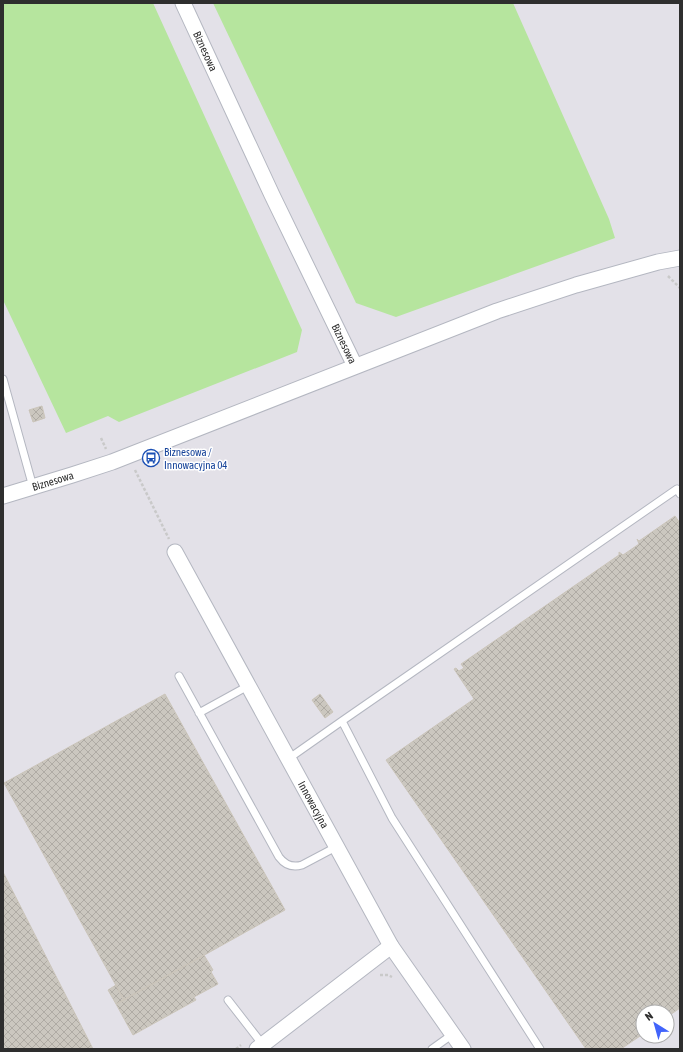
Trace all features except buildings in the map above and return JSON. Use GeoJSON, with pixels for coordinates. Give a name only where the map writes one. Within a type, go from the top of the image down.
{"type":"FeatureCollection","features":[{"type":"Feature","properties":{"kind":"street","name":"Biznesowa"},"geometry":{"type":"LineString","coordinates":[[3,496],[92,469],[128,456],[355,366],[183,3]]}},
{"type":"Feature","properties":{"kind":"street"},"geometry":{"type":"LineString","coordinates":[[355,366],[497,311],[576,285],[658,262],[680,258]]}},
{"type":"Feature","properties":{"kind":"street","name":"Innowacyjna"},"geometry":{"type":"LineString","coordinates":[[175,552],[336,847],[392,946],[463,1049]]}},
{"type":"Feature","properties":{"kind":"street"},"geometry":{"type":"LineString","coordinates":[[260,1047],[392,946]]}},
{"type":"Feature","properties":{"kind":"lane"},"geometry":{"type":"LineString","coordinates":[[3,381],[33,487]]}},
{"type":"Feature","properties":{"kind":"lane"},"geometry":{"type":"LineString","coordinates":[[288,759],[677,489],[680,494]]}},
{"type":"Feature","properties":{"kind":"lane"},"geometry":{"type":"LineString","coordinates":[[179,676],[279,857],[289,866],[296,867],[336,847]]}},
{"type":"Feature","properties":{"kind":"lane"},"geometry":{"type":"LineString","coordinates":[[199,713],[248,686]]}},
{"type":"Feature","properties":{"kind":"lane"},"geometry":{"type":"LineString","coordinates":[[342,721],[392,818],[540,1049]]}},
{"type":"Feature","properties":{"kind":"lane"},"geometry":{"type":"LineString","coordinates":[[228,1000],[260,1047]]}},
{"type":"Feature","properties":{"kind":"lane"},"geometry":{"type":"LineString","coordinates":[[432,1049],[453,1034]]}},
{"type":"Feature","properties":{"kind":"path"},"geometry":{"type":"LineString","coordinates":[[128,456],[175,552]]}},
{"type":"Feature","properties":{"kind":"shaded area"},"geometry":{"type":"Polygon","coordinates":[[[3,3],[680,3],[680,1049],[3,1049],[3,3]]]}},
{"type":"Feature","properties":{"kind":"green space"},"geometry":{"type":"Polygon","coordinates":[[[3,3],[153,3],[302,330],[297,352],[119,422],[108,416],[66,433],[3,300],[3,3]]]}},
{"type":"Feature","properties":{"kind":"green space"},"geometry":{"type":"Polygon","coordinates":[[[213,3],[513,3],[609,219],[615,238],[396,317],[356,303],[213,3]]]}},
{"type":"Feature","properties":{"kind":"place","name":"Biznesowa / Innowacyjna 04"},"geometry":{"type":"Point","coordinates":[151,458]}}]}
